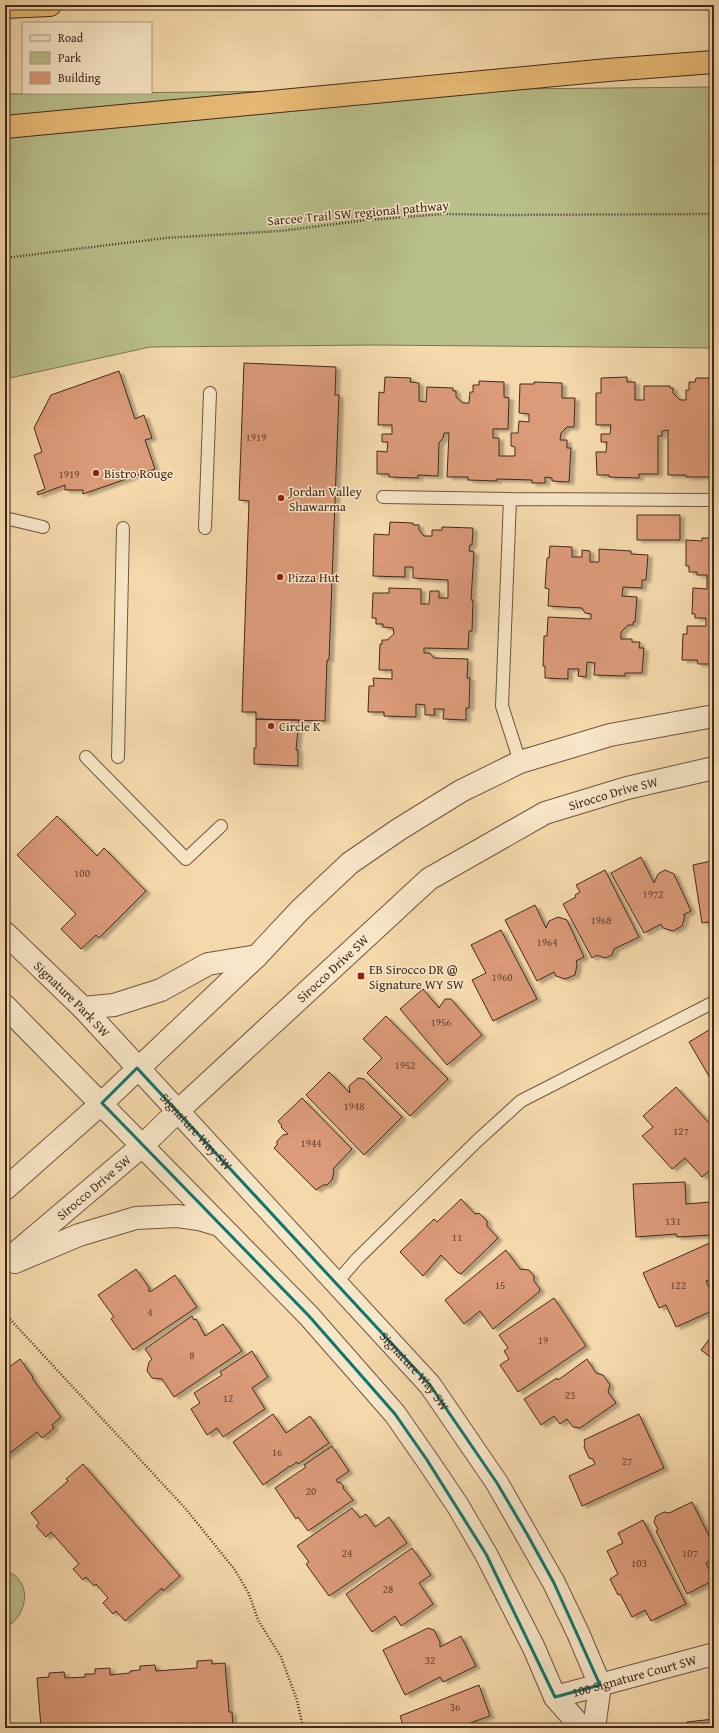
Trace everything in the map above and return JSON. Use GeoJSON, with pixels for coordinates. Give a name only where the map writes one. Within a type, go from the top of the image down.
{"type":"FeatureCollection","features":[{"type":"Feature","properties":{"kind":"highway"},"geometry":{"type":"LineString","coordinates":[[5,7],[50,5]]}},
{"type":"Feature","properties":{"kind":"highway"},"geometry":{"type":"LineString","coordinates":[[5,126],[592,71],[714,62]]}},
{"type":"Feature","properties":{"kind":"street"},"geometry":{"type":"LineString","coordinates":[[5,1189],[102,1103],[137,1068],[257,956],[300,910],[350,863],[398,830],[461,791],[520,762],[610,735],[714,716]]}},
{"type":"Feature","properties":{"kind":"street","name":"Sirocco Drive SW"},"geometry":{"type":"LineString","coordinates":[[5,1262],[142,1146],[179,1110],[430,879],[545,813],[627,788],[714,768]]}},
{"type":"Feature","properties":{"kind":"street","name":"Signature Park SW"},"geometry":{"type":"LineString","coordinates":[[5,932],[83,1008],[137,1068]]}},
{"type":"Feature","properties":{"kind":"street"},"geometry":{"type":"LineString","coordinates":[[83,1008],[114,1004],[161,990],[208,964],[257,956]]}},
{"type":"Feature","properties":{"kind":"street"},"geometry":{"type":"LineString","coordinates":[[5,1006],[102,1103],[142,1146],[309,1316],[394,1414],[458,1506],[490,1561],[528,1635],[555,1696],[582,1728]]}},
{"type":"Feature","properties":{"kind":"street","name":"Signature Way SW"},"geometry":{"type":"LineString","coordinates":[[137,1068],[179,1110],[430,1385],[497,1482],[554,1583],[600,1685]]}},
{"type":"Feature","properties":{"kind":"street"},"geometry":{"type":"LineString","coordinates":[[5,1266],[79,1236],[136,1218],[177,1216],[198,1218],[219,1224]]}},
{"type":"Feature","properties":{"kind":"street","name":"100 Signature Court SW"},"geometry":{"type":"LineString","coordinates":[[555,1696],[714,1654]]}},
{"type":"Feature","properties":{"kind":"street"},"geometry":{"type":"LineString","coordinates":[[594,1728],[600,1685]]}},
{"type":"Feature","properties":{"kind":"lane"},"geometry":{"type":"LineString","coordinates":[[205,528],[210,393]]}},
{"type":"Feature","properties":{"kind":"lane"},"geometry":{"type":"LineString","coordinates":[[383,498],[714,500]]}},
{"type":"Feature","properties":{"kind":"lane"},"geometry":{"type":"LineString","coordinates":[[510,499],[502,706],[520,762]]}},
{"type":"Feature","properties":{"kind":"lane"},"geometry":{"type":"LineString","coordinates":[[5,518],[42,528]]}},
{"type":"Feature","properties":{"kind":"lane"},"geometry":{"type":"LineString","coordinates":[[118,757],[123,528]]}},
{"type":"Feature","properties":{"kind":"lane"},"geometry":{"type":"LineString","coordinates":[[86,757],[186,859],[221,826]]}},
{"type":"Feature","properties":{"kind":"lane"},"geometry":{"type":"LineString","coordinates":[[337,1282],[357,1259],[477,1141],[521,1101],[714,1002]]}},
{"type":"Feature","properties":{"kind":"path","name":"Sarcee Trail SW regional pathway"},"geometry":{"type":"LineString","coordinates":[[5,258],[165,238],[280,231],[367,220],[444,214],[502,216],[714,214]]}},
{"type":"Feature","properties":{"kind":"path"},"geometry":{"type":"LineString","coordinates":[[8,1317],[184,1508],[234,1570],[249,1594],[258,1620],[281,1656],[297,1700],[303,1728]]}},
{"type":"Feature","properties":{"kind":"highlighted area"},"geometry":{"type":"Polygon","coordinates":[[[137,1068],[430,1385],[497,1483],[527,1534],[554,1583],[600,1685],[555,1697],[486,1554],[427,1460],[395,1414],[309,1316],[102,1103],[137,1068]]]}},
{"type":"Feature","properties":{"kind":"green space"},"geometry":{"type":"Polygon","coordinates":[[[714,87],[714,348],[375,345],[150,347],[5,379],[5,94],[152,94],[152,93],[714,87]]]}},
{"type":"Feature","properties":{"kind":"green space"},"geometry":{"type":"Polygon","coordinates":[[[5,1571],[14,1575],[20,1581],[24,1589],[24,1598],[23,1607],[19,1615],[5,1628],[5,1571]]]}},
{"type":"Feature","properties":{"kind":"building"},"geometry":{"type":"Polygon","coordinates":[[[244,363],[336,367],[335,395],[339,395],[329,660],[327,660],[325,721],[256,719],[256,712],[242,712],[249,501],[239,500],[244,363]]]}},
{"type":"Feature","properties":{"kind":"building"},"geometry":{"type":"Polygon","coordinates":[[[119,371],[135,419],[144,415],[152,438],[145,440],[155,469],[83,494],[83,490],[65,490],[65,485],[38,495],[37,492],[45,489],[34,455],[42,452],[34,428],[51,395],[119,371]]]}},
{"type":"Feature","properties":{"kind":"building"},"geometry":{"type":"Polygon","coordinates":[[[385,377],[411,378],[410,382],[419,383],[419,401],[426,402],[427,387],[453,388],[453,391],[456,391],[456,397],[463,403],[469,403],[470,392],[473,392],[473,385],[479,385],[479,381],[504,382],[504,397],[509,398],[508,429],[493,429],[493,438],[499,438],[499,456],[515,456],[515,447],[511,446],[511,433],[518,433],[519,421],[529,422],[529,414],[519,413],[520,384],[534,384],[534,382],[562,383],[562,398],[575,398],[574,427],[567,427],[561,433],[560,440],[567,440],[567,448],[571,448],[569,482],[552,481],[552,478],[545,477],[545,483],[532,483],[532,480],[468,480],[468,477],[447,477],[449,433],[444,433],[443,438],[439,443],[438,476],[418,475],[418,478],[389,477],[389,474],[377,474],[377,451],[387,452],[388,442],[382,442],[382,434],[392,434],[392,425],[378,425],[379,392],[384,393],[385,377]]]}},
{"type":"Feature","properties":{"kind":"building"},"geometry":{"type":"Polygon","coordinates":[[[627,377],[627,382],[635,382],[635,400],[644,400],[644,386],[670,386],[670,388],[673,388],[673,393],[680,400],[686,400],[686,390],[689,390],[689,382],[695,382],[696,378],[714,378],[714,425],[711,425],[711,434],[714,434],[714,477],[686,477],[686,475],[668,475],[668,430],[662,431],[662,436],[658,436],[658,474],[639,474],[639,478],[597,475],[596,452],[606,452],[607,442],[601,442],[601,434],[610,434],[611,425],[596,425],[596,393],[601,393],[601,378],[627,377]]]}},
{"type":"Feature","properties":{"kind":"building"},"geometry":{"type":"Polygon","coordinates":[[[637,515],[680,515],[680,540],[637,540],[637,515]]]}},
{"type":"Feature","properties":{"kind":"building"},"geometry":{"type":"Polygon","coordinates":[[[390,522],[413,523],[413,525],[419,525],[419,530],[424,536],[432,536],[432,530],[442,530],[442,527],[473,528],[472,545],[470,545],[469,551],[474,552],[471,600],[473,600],[472,631],[469,631],[468,649],[424,648],[424,653],[430,653],[434,658],[468,659],[467,678],[470,678],[469,708],[466,708],[466,720],[443,719],[444,709],[434,709],[435,715],[425,715],[425,705],[416,704],[416,717],[384,716],[384,712],[368,712],[369,686],[374,686],[373,678],[392,679],[392,670],[379,670],[380,644],[382,644],[382,640],[387,640],[394,634],[393,628],[383,627],[383,624],[376,624],[376,618],[372,618],[373,593],[389,593],[389,588],[421,589],[421,604],[429,604],[430,591],[439,591],[439,598],[448,598],[448,580],[413,578],[413,567],[405,567],[405,577],[373,576],[374,534],[389,535],[390,522]]]}},
{"type":"Feature","properties":{"kind":"building"},"geometry":{"type":"Polygon","coordinates":[[[702,538],[714,538],[714,664],[698,664],[697,660],[682,660],[683,634],[687,634],[687,626],[706,626],[706,618],[695,618],[695,614],[692,614],[693,588],[707,589],[707,575],[697,575],[697,572],[689,572],[689,566],[686,566],[686,540],[702,541],[702,538]]]}},
{"type":"Feature","properties":{"kind":"building"},"geometry":{"type":"Polygon","coordinates":[[[550,546],[572,547],[572,557],[582,557],[582,550],[590,551],[590,562],[599,562],[599,549],[631,551],[631,554],[648,555],[646,580],[642,580],[642,588],[623,587],[622,596],[637,597],[635,622],[633,622],[633,625],[628,625],[621,632],[621,639],[632,639],[632,642],[640,642],[639,648],[644,648],[642,673],[625,673],[625,676],[594,675],[595,663],[587,662],[586,677],[578,676],[579,669],[568,669],[568,679],[545,678],[545,666],[543,666],[544,636],[547,636],[548,617],[591,619],[591,614],[585,613],[582,608],[548,606],[549,589],[545,588],[547,558],[549,558],[550,546]]]}},
{"type":"Feature","properties":{"kind":"building"},"geometry":{"type":"Polygon","coordinates":[[[256,719],[299,720],[296,750],[298,750],[298,766],[254,764],[254,748],[256,748],[256,719]]]}},
{"type":"Feature","properties":{"kind":"building"},"geometry":{"type":"Polygon","coordinates":[[[57,816],[97,856],[104,848],[146,891],[99,938],[96,935],[81,949],[61,929],[76,914],[17,855],[57,816]]]}},
{"type":"Feature","properties":{"kind":"building"},"geometry":{"type":"Polygon","coordinates":[[[641,857],[654,883],[658,874],[665,870],[674,874],[691,911],[683,915],[685,916],[682,926],[673,931],[663,928],[661,924],[644,933],[611,873],[641,857]]]}},
{"type":"Feature","properties":{"kind":"building"},"geometry":{"type":"Polygon","coordinates":[[[711,861],[714,862],[714,921],[702,923],[693,865],[711,861]]]}},
{"type":"Feature","properties":{"kind":"building"},"geometry":{"type":"Polygon","coordinates":[[[605,870],[639,937],[614,949],[612,955],[605,958],[597,955],[592,958],[563,904],[576,897],[575,895],[580,892],[576,885],[605,870]]]}},
{"type":"Feature","properties":{"kind":"building"},"geometry":{"type":"Polygon","coordinates":[[[535,905],[546,928],[549,921],[558,917],[567,920],[584,957],[576,961],[577,965],[575,975],[565,979],[556,976],[554,972],[537,981],[505,920],[535,905]]]}},
{"type":"Feature","properties":{"kind":"building"},"geometry":{"type":"Polygon","coordinates":[[[501,930],[537,999],[493,1021],[472,980],[486,973],[471,945],[501,930]]]}},
{"type":"Feature","properties":{"kind":"building"},"geometry":{"type":"Polygon","coordinates":[[[423,989],[439,1008],[445,999],[451,999],[482,1035],[447,1065],[400,1009],[423,989]]]}},
{"type":"Feature","properties":{"kind":"building"},"geometry":{"type":"Polygon","coordinates":[[[386,1016],[448,1079],[410,1116],[367,1073],[382,1058],[363,1039],[386,1016]]]}},
{"type":"Feature","properties":{"kind":"building"},"geometry":{"type":"Polygon","coordinates":[[[714,1027],[714,1076],[710,1078],[689,1042],[714,1027]]]}},
{"type":"Feature","properties":{"kind":"building"},"geometry":{"type":"Polygon","coordinates":[[[329,1072],[350,1093],[349,1086],[358,1078],[364,1079],[402,1117],[364,1155],[306,1095],[329,1072]]]}},
{"type":"Feature","properties":{"kind":"building"},"geometry":{"type":"Polygon","coordinates":[[[676,1087],[710,1124],[714,1120],[714,1167],[702,1177],[685,1158],[672,1169],[642,1136],[653,1127],[643,1116],[676,1087]]]}},
{"type":"Feature","properties":{"kind":"building"},"geometry":{"type":"Polygon","coordinates":[[[302,1098],[352,1149],[333,1169],[332,1180],[327,1185],[323,1185],[316,1190],[274,1148],[277,1145],[277,1141],[283,1135],[288,1134],[281,1127],[282,1126],[278,1121],[302,1098]]]}},
{"type":"Feature","properties":{"kind":"building"},"geometry":{"type":"Polygon","coordinates":[[[685,1182],[686,1204],[710,1202],[712,1235],[677,1237],[676,1234],[636,1237],[633,1184],[685,1182]]]}},
{"type":"Feature","properties":{"kind":"building"},"geometry":{"type":"Polygon","coordinates":[[[461,1199],[475,1214],[479,1213],[487,1221],[487,1226],[498,1238],[461,1274],[457,1272],[441,1255],[423,1276],[400,1252],[434,1219],[437,1222],[461,1199]]]}},
{"type":"Feature","properties":{"kind":"building"},"geometry":{"type":"Polygon","coordinates":[[[714,1241],[714,1278],[706,1281],[714,1294],[714,1310],[676,1327],[666,1305],[659,1308],[643,1273],[714,1241]]]}},
{"type":"Feature","properties":{"kind":"building"},"geometry":{"type":"Polygon","coordinates":[[[506,1250],[520,1269],[529,1270],[534,1276],[534,1281],[540,1289],[539,1292],[493,1329],[480,1311],[464,1324],[445,1300],[506,1250]]]}},
{"type":"Feature","properties":{"kind":"building"},"geometry":{"type":"Polygon","coordinates":[[[136,1269],[150,1289],[148,1290],[150,1292],[175,1275],[197,1307],[133,1350],[111,1319],[114,1317],[98,1295],[136,1269]]]}},
{"type":"Feature","properties":{"kind":"building"},"geometry":{"type":"Polygon","coordinates":[[[554,1298],[586,1346],[518,1392],[500,1365],[509,1359],[504,1351],[508,1348],[499,1335],[554,1298]]]}},
{"type":"Feature","properties":{"kind":"building"},"geometry":{"type":"Polygon","coordinates":[[[192,1316],[194,1320],[196,1319],[205,1336],[223,1324],[242,1351],[174,1397],[162,1379],[152,1378],[147,1371],[149,1362],[152,1359],[145,1349],[192,1316]]]}},
{"type":"Feature","properties":{"kind":"building"},"geometry":{"type":"Polygon","coordinates":[[[714,1333],[714,1369],[713,1359],[701,1350],[714,1333]]]}},
{"type":"Feature","properties":{"kind":"building"},"geometry":{"type":"Polygon","coordinates":[[[252,1351],[268,1377],[252,1388],[265,1409],[223,1437],[217,1428],[207,1435],[191,1409],[200,1403],[194,1393],[222,1375],[220,1372],[252,1351]]]}},
{"type":"Feature","properties":{"kind":"building"},"geometry":{"type":"Polygon","coordinates":[[[20,1359],[61,1417],[52,1425],[54,1428],[42,1438],[37,1432],[5,1457],[5,1370],[20,1359]]]}},
{"type":"Feature","properties":{"kind":"building"},"geometry":{"type":"Polygon","coordinates":[[[587,1359],[596,1373],[603,1375],[610,1385],[608,1392],[616,1403],[580,1428],[573,1427],[567,1419],[560,1424],[554,1416],[541,1425],[524,1399],[557,1378],[558,1380],[587,1359]]]}},
{"type":"Feature","properties":{"kind":"building"},"geometry":{"type":"Polygon","coordinates":[[[273,1414],[286,1433],[310,1416],[329,1443],[298,1464],[297,1462],[290,1466],[263,1485],[233,1442],[273,1414]]]}},
{"type":"Feature","properties":{"kind":"building"},"geometry":{"type":"Polygon","coordinates":[[[639,1414],[664,1468],[582,1506],[569,1476],[595,1464],[593,1459],[589,1458],[584,1447],[584,1440],[639,1414]]]}},
{"type":"Feature","properties":{"kind":"building"},"geometry":{"type":"Polygon","coordinates":[[[332,1446],[349,1471],[336,1480],[338,1483],[340,1482],[353,1500],[308,1531],[298,1517],[296,1519],[275,1488],[306,1467],[304,1465],[332,1446]]]}},
{"type":"Feature","properties":{"kind":"building"},"geometry":{"type":"Polygon","coordinates":[[[83,1464],[180,1576],[163,1591],[162,1588],[125,1621],[116,1611],[113,1614],[103,1603],[108,1598],[96,1584],[94,1586],[86,1577],[83,1580],[73,1569],[79,1564],[51,1532],[46,1537],[36,1526],[39,1523],[31,1513],[68,1481],[66,1479],[83,1464]]]}},
{"type":"Feature","properties":{"kind":"building"},"geometry":{"type":"Polygon","coordinates":[[[692,1502],[714,1546],[714,1559],[706,1563],[714,1580],[687,1594],[656,1531],[658,1530],[654,1522],[656,1516],[664,1512],[669,1513],[692,1502]]]}},
{"type":"Feature","properties":{"kind":"building"},"geometry":{"type":"Polygon","coordinates":[[[352,1508],[360,1518],[366,1514],[375,1527],[389,1517],[407,1543],[329,1596],[306,1564],[309,1562],[297,1546],[352,1508]]]}},
{"type":"Feature","properties":{"kind":"building"},"geometry":{"type":"Polygon","coordinates":[[[643,1520],[686,1604],[651,1621],[645,1610],[632,1617],[620,1594],[618,1595],[610,1579],[618,1574],[607,1551],[623,1543],[618,1533],[643,1520]]]}},
{"type":"Feature","properties":{"kind":"building"},"geometry":{"type":"Polygon","coordinates":[[[412,1548],[431,1575],[419,1583],[433,1604],[401,1626],[395,1616],[372,1632],[346,1594],[412,1548]]]}},
{"type":"Feature","properties":{"kind":"building"},"geometry":{"type":"Polygon","coordinates":[[[428,1628],[434,1630],[440,1642],[440,1647],[461,1636],[476,1666],[443,1682],[440,1677],[405,1695],[383,1650],[428,1628]]]}},
{"type":"Feature","properties":{"kind":"building"},"geometry":{"type":"Polygon","coordinates":[[[212,1660],[212,1664],[225,1663],[229,1712],[232,1712],[233,1728],[38,1728],[41,1727],[37,1678],[49,1677],[49,1673],[64,1672],[65,1678],[85,1677],[85,1674],[95,1674],[95,1669],[110,1668],[110,1675],[130,1673],[130,1671],[140,1670],[140,1666],[155,1665],[156,1671],[197,1668],[197,1661],[212,1660]]]}},
{"type":"Feature","properties":{"kind":"building"},"geometry":{"type":"Polygon","coordinates":[[[479,1685],[490,1716],[470,1723],[472,1728],[404,1728],[400,1716],[479,1685]]]}},
{"type":"Feature","properties":{"kind":"building"},"geometry":{"type":"Polygon","coordinates":[[[714,1719],[714,1728],[687,1727],[687,1722],[714,1719]]]}},
{"type":"Feature","properties":{"kind":"place","name":"Bistro Rouge"},"geometry":{"type":"Point","coordinates":[96,473]}},
{"type":"Feature","properties":{"kind":"place","name":"Jordan Valley Shawarma"},"geometry":{"type":"Point","coordinates":[281,498]}},
{"type":"Feature","properties":{"kind":"place","name":"Pizza Hut"},"geometry":{"type":"Point","coordinates":[280,577]}},
{"type":"Feature","properties":{"kind":"place","name":"Circle K"},"geometry":{"type":"Point","coordinates":[271,726]}},
{"type":"Feature","properties":{"kind":"place","name":"EB Sirocco DR @ Signature WY SW"},"geometry":{"type":"Point","coordinates":[361,976]}}]}
